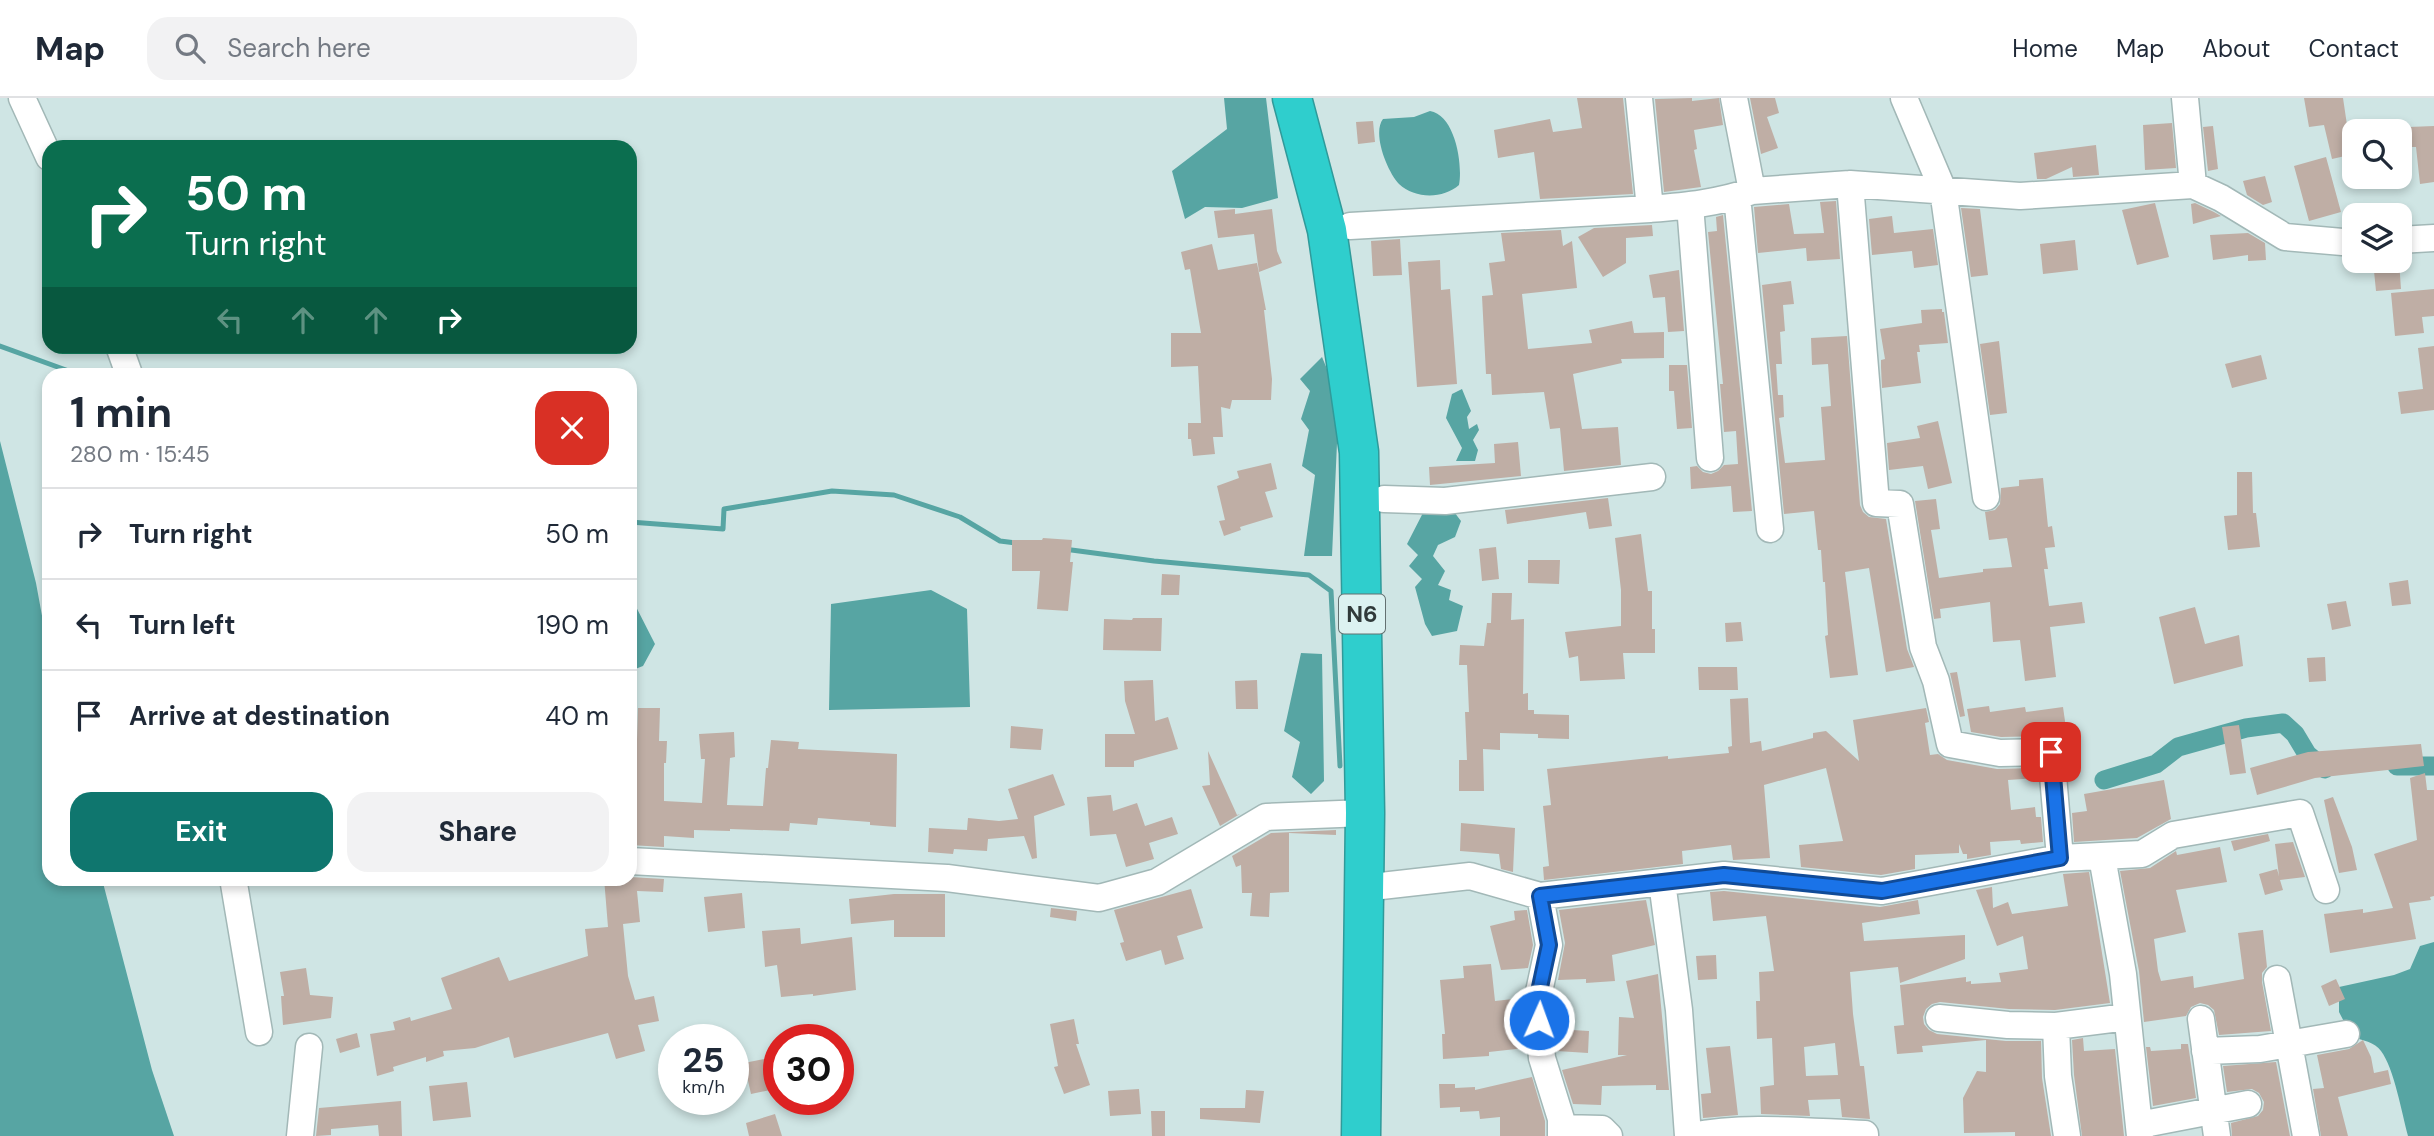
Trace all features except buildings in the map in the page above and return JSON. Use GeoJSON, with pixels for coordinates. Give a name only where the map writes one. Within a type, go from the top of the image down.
{"type":"FeatureCollection","features":[{"type":"Feature","properties":{"kind":"highway","name":"N6"},"geometry":{"type":"LineString","coordinates":[[1292,98],[1327,230],[1359,452],[1365,813],[1361,1136]]}},
{"type":"Feature","properties":{"kind":"highway","name":"N6"},"geometry":{"type":"LineString","coordinates":[[1315,98],[1350,226],[1382,451],[1384,499],[1380,1136]]}},
{"type":"Feature","properties":{"kind":"street"},"geometry":{"type":"LineString","coordinates":[[22,98],[42,142]]}},
{"type":"Feature","properties":{"kind":"street"},"geometry":{"type":"LineString","coordinates":[[1639,98],[1650,209]]}},
{"type":"Feature","properties":{"kind":"street"},"geometry":{"type":"LineString","coordinates":[[1734,98],[1745,194],[1770,529]]}},
{"type":"Feature","properties":{"kind":"street"},"geometry":{"type":"LineString","coordinates":[[1904,98],[1943,190],[1986,497]]}},
{"type":"Feature","properties":{"kind":"street"},"geometry":{"type":"LineString","coordinates":[[2185,98],[2193,185]]}},
{"type":"Feature","properties":{"kind":"street"},"geometry":{"type":"LineString","coordinates":[[1350,226],[1650,209],[1690,205],[1745,194],[1850,184],[2020,196],[2193,185],[2221,198],[2285,237],[2342,242]]}},
{"type":"Feature","properties":{"kind":"street"},"geometry":{"type":"LineString","coordinates":[[1850,184],[1876,503],[1900,504],[1923,648],[1936,681],[1950,744],[2000,753],[2051,752],[2060,858]]}},
{"type":"Feature","properties":{"kind":"street"},"geometry":{"type":"LineString","coordinates":[[1690,205],[1710,458]]}},
{"type":"Feature","properties":{"kind":"street"},"geometry":{"type":"LineString","coordinates":[[2412,239],[2434,237]]}},
{"type":"Feature","properties":{"kind":"street"},"geometry":{"type":"LineString","coordinates":[[1384,499],[1445,501],[1652,477]]}},
{"type":"Feature","properties":{"kind":"street"},"geometry":{"type":"LineString","coordinates":[[637,861],[947,878],[1099,898],[1157,882],[1266,817],[1365,813]]}},
{"type":"Feature","properties":{"kind":"street"},"geometry":{"type":"LineString","coordinates":[[1381,887],[1470,876],[1540,896],[1724,875],[1882,891],[2060,858],[2142,854],[2173,835],[2300,813],[2326,890]]}},
{"type":"Feature","properties":{"kind":"street"},"geometry":{"type":"LineString","coordinates":[[2102,857],[2123,974],[2140,1130],[2215,1124],[2248,1104]]}},
{"type":"Feature","properties":{"kind":"street"},"geometry":{"type":"LineString","coordinates":[[1662,882],[1679,1010],[1690,1136],[1711,1132],[1783,1131],[1865,1136]]}},
{"type":"Feature","properties":{"kind":"street"},"geometry":{"type":"LineString","coordinates":[[234,886],[258,1032]]}},
{"type":"Feature","properties":{"kind":"street"},"geometry":{"type":"LineString","coordinates":[[1540,896],[1549,945],[1537,1001],[1542,1058],[1561,1119],[1561,1132],[1602,1129],[1608,1136]]}},
{"type":"Feature","properties":{"kind":"street"},"geometry":{"type":"LineString","coordinates":[[2277,979],[2306,1136]]}},
{"type":"Feature","properties":{"kind":"street"},"geometry":{"type":"LineString","coordinates":[[1939,1018],[2008,1025],[2056,1026],[2127,1017]]}},
{"type":"Feature","properties":{"kind":"street"},"geometry":{"type":"LineString","coordinates":[[2201,1019],[2215,1124]]}},
{"type":"Feature","properties":{"kind":"street"},"geometry":{"type":"LineString","coordinates":[[2056,1026],[2058,1076],[2067,1136]]}},
{"type":"Feature","properties":{"kind":"street"},"geometry":{"type":"LineString","coordinates":[[2205,1051],[2289,1045],[2346,1034]]}},
{"type":"Feature","properties":{"kind":"street"},"geometry":{"type":"LineString","coordinates":[[300,1136],[309,1047]]}},
{"type":"Feature","properties":{"kind":"water"},"geometry":{"type":"Polygon","coordinates":[[[1224,98],[1266,98],[1278,198],[1242,208],[1205,207],[1185,219],[1172,171],[1227,129],[1224,98]]]}},
{"type":"Feature","properties":{"kind":"water"},"geometry":{"type":"Polygon","coordinates":[[[1430,111],[1439,114],[1451,131],[1458,153],[1460,176],[1459,185],[1452,190],[1437,195],[1421,195],[1399,184],[1386,161],[1379,133],[1383,119],[1414,117],[1430,111]]]}},
{"type":"Feature","properties":{"kind":"water"},"geometry":{"type":"Polygon","coordinates":[[[1322,357],[1339,398],[1332,556],[1304,556],[1315,475],[1302,466],[1309,430],[1301,419],[1310,391],[1300,379],[1322,357]]]}},
{"type":"Feature","properties":{"kind":"water"},"geometry":{"type":"Polygon","coordinates":[[[1462,389],[1471,411],[1467,417],[1469,429],[1477,424],[1479,430],[1473,440],[1478,450],[1475,461],[1456,461],[1462,448],[1446,418],[1452,394],[1462,389]]]}},
{"type":"Feature","properties":{"kind":"water"},"geometry":{"type":"Polygon","coordinates":[[[0,441],[42,616],[42,886],[104,886],[152,1070],[174,1136],[0,1136],[0,441]]]}},
{"type":"Feature","properties":{"kind":"water"},"geometry":{"type":"Polygon","coordinates":[[[1448,504],[1461,521],[1455,537],[1438,545],[1433,556],[1445,571],[1438,585],[1451,590],[1449,600],[1463,606],[1457,631],[1432,636],[1425,624],[1415,587],[1422,579],[1409,566],[1418,555],[1407,544],[1426,507],[1448,504]]]}},
{"type":"Feature","properties":{"kind":"water"},"geometry":{"type":"Polygon","coordinates":[[[931,590],[967,609],[970,707],[829,710],[831,604],[931,590]]]}},
{"type":"Feature","properties":{"kind":"water"},"geometry":{"type":"Polygon","coordinates":[[[637,609],[655,644],[643,666],[637,668],[637,609]]]}},
{"type":"Feature","properties":{"kind":"water"},"geometry":{"type":"Polygon","coordinates":[[[1301,653],[1322,654],[1324,781],[1311,794],[1292,777],[1300,742],[1284,731],[1301,653]]]}},
{"type":"Feature","properties":{"kind":"water"},"geometry":{"type":"Polygon","coordinates":[[[2434,942],[2434,1136],[2408,1136],[2386,1059],[2375,1045],[2352,1037],[2339,1012],[2339,987],[2410,969],[2420,946],[2434,942]]]}},
{"type":"Feature","properties":{"kind":"waterway"},"geometry":{"type":"LineString","coordinates":[[0,346],[60,368]]}},
{"type":"Feature","properties":{"kind":"waterway"},"geometry":{"type":"LineString","coordinates":[[637,523],[723,529],[724,509],[832,491],[894,495],[960,517],[1000,541],[1016,543]]}},
{"type":"Feature","properties":{"kind":"waterway"},"geometry":{"type":"LineString","coordinates":[[1064,549],[1154,561],[1309,575],[1331,591],[1340,766]]}},
{"type":"Feature","properties":{"kind":"waterway"},"geometry":{"type":"LineString","coordinates":[[2104,780],[2156,764],[2178,747],[2246,728],[2283,723],[2295,734],[2307,754],[2325,769]]}},
{"type":"Feature","properties":{"kind":"waterway"},"geometry":{"type":"LineString","coordinates":[[2397,766],[2434,766]]}},
{"type":"Feature","properties":{"kind":"route"},"geometry":{"type":"LineString","coordinates":[[1539,1020],[1537,1001],[1549,945],[1540,896],[1724,875],[1882,891],[2060,858],[2051,752]]}}]}
